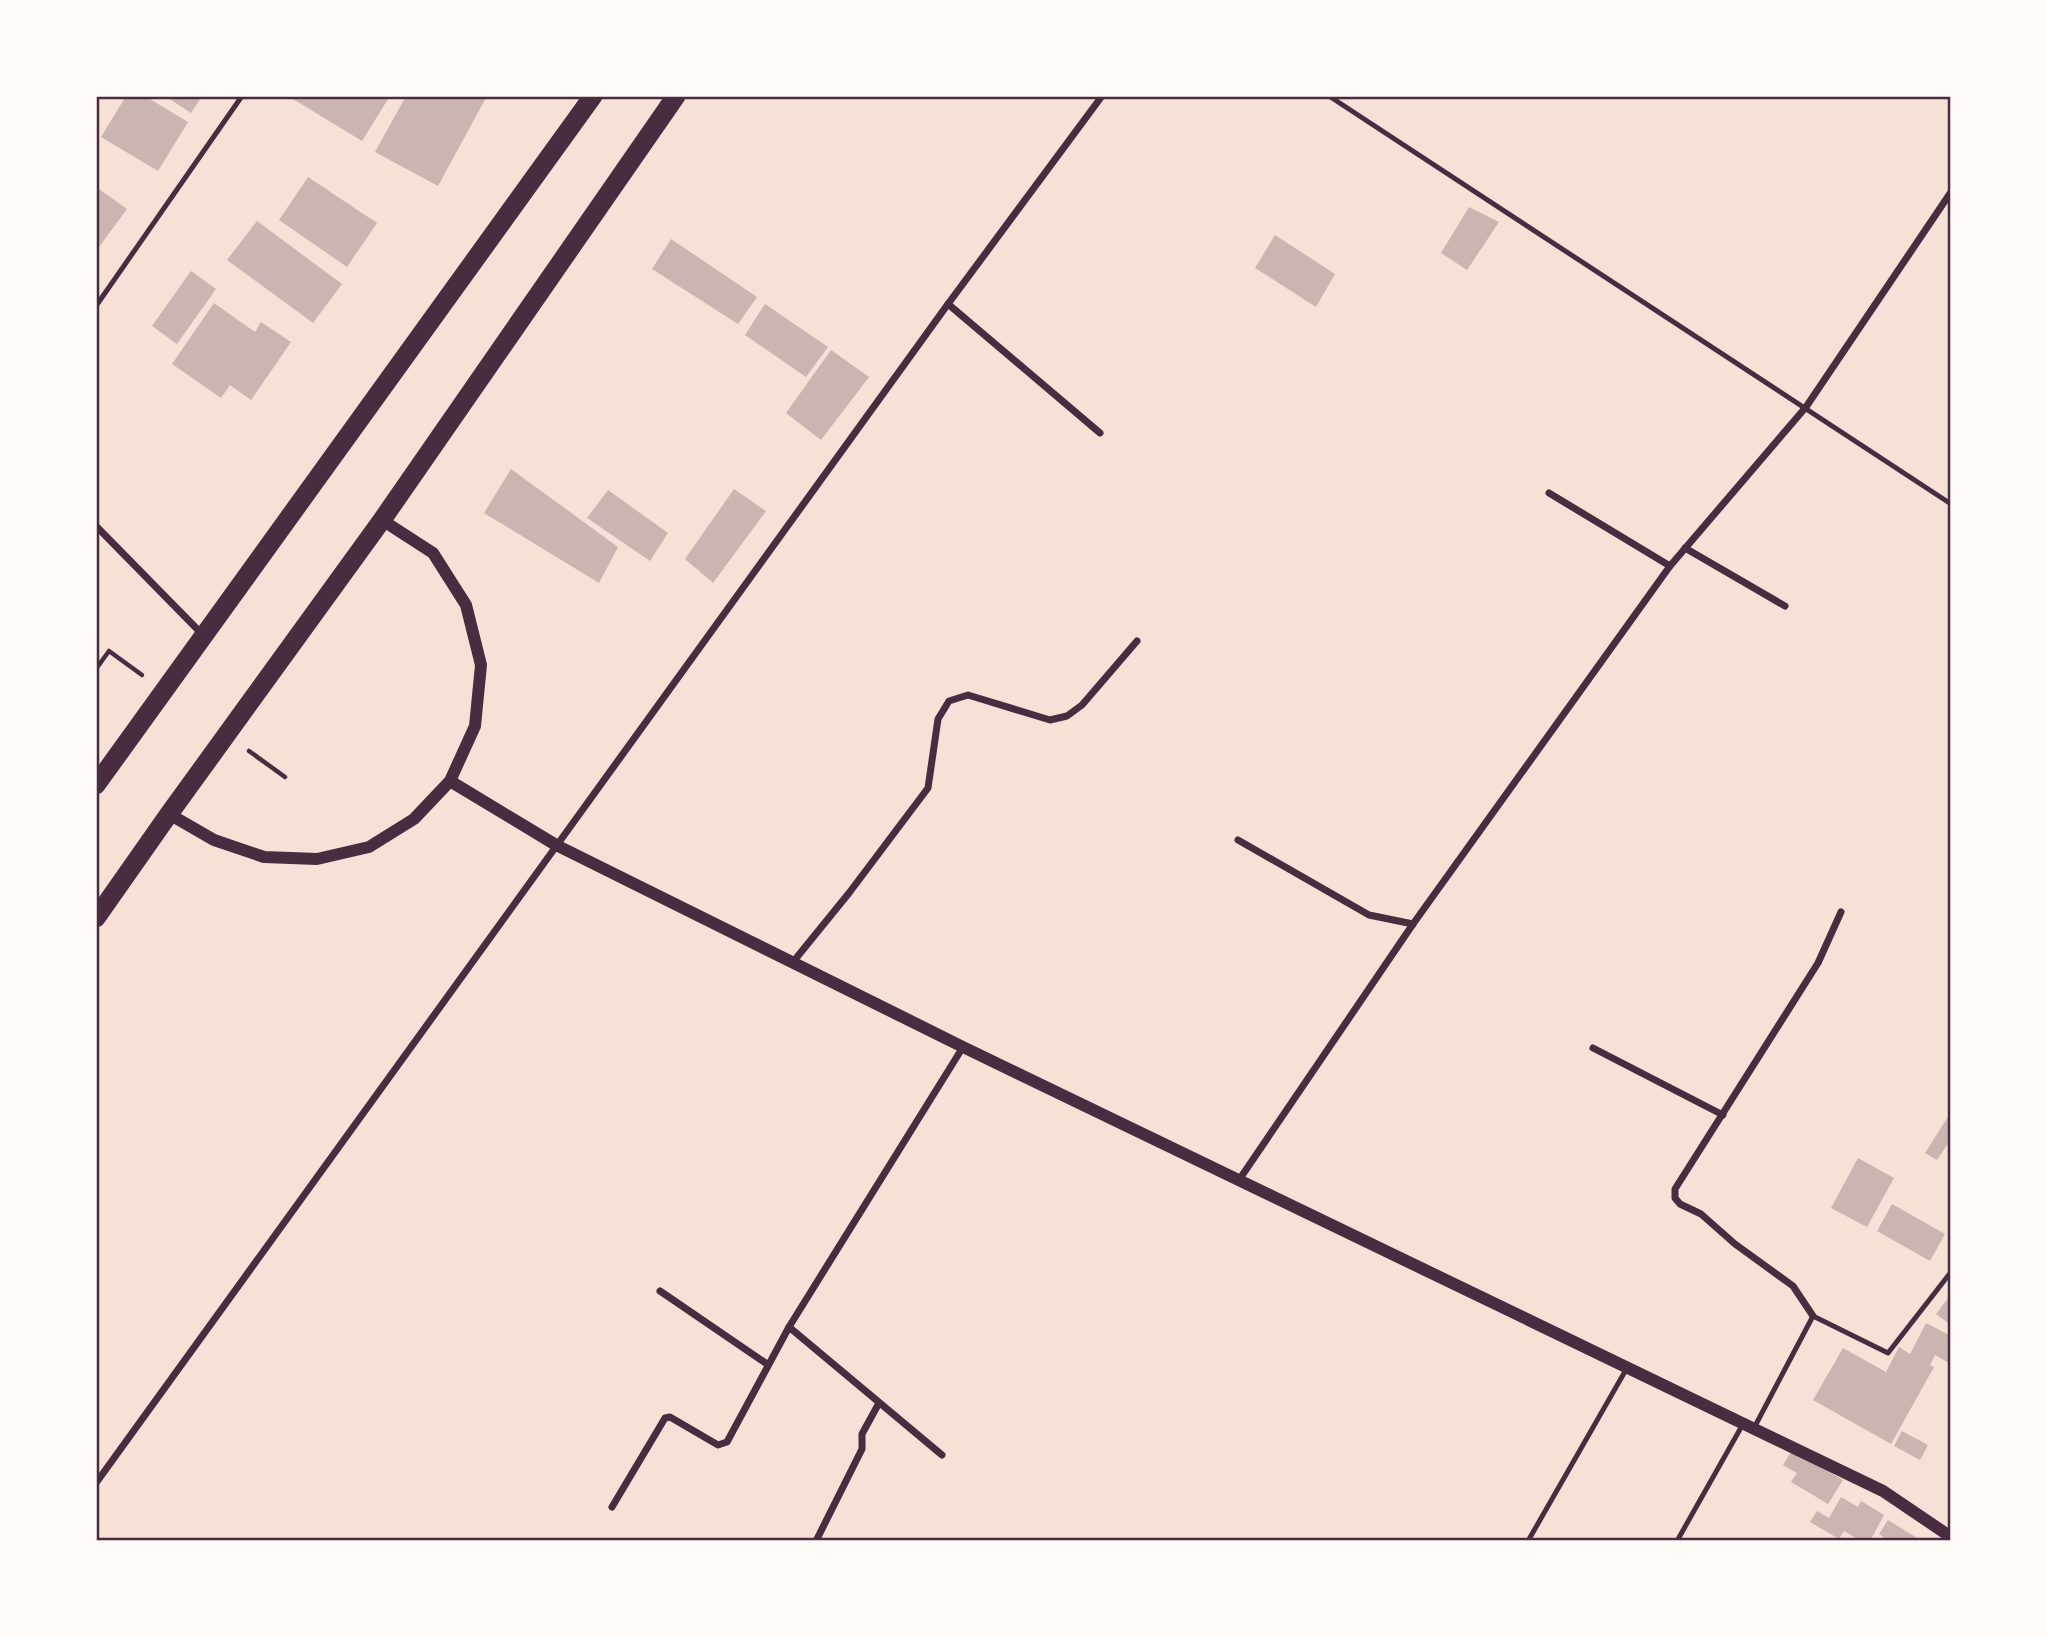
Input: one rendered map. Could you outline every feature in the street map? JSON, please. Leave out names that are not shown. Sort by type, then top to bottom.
[{"type":"highway","points":[[96,785],[593,96]]},
{"type":"highway","points":[[96,918],[382,520],[676,96]]},
{"type":"street","points":[[96,1483],[948,304],[1102,96]]},
{"type":"street","points":[[1239,1180],[1413,924],[1670,566],[1805,407],[1951,192]]},
{"type":"street","points":[[948,304],[1100,433]]},
{"type":"street","points":[[1549,493],[1670,566]]},
{"type":"street","points":[[169,814],[214,840],[264,857],[317,859],[369,847],[414,819],[450,781],[475,726],[477,713],[481,664],[466,605],[433,553],[382,520]]},
{"type":"street","points":[[96,526],[204,636]]},
{"type":"street","points":[[1685,548],[1785,606]]},
{"type":"street","points":[[793,962],[928,788],[938,719],[948,701],[968,695],[1050,720],[1067,716],[1082,705],[1137,641]]},
{"type":"street","points":[[450,781],[556,845],[963,1047],[1882,1491],[1951,1537]]},
{"type":"street","points":[[1238,840],[1369,915],[1413,924]]},
{"type":"street","points":[[1814,1316],[1793,1286],[1735,1244],[1701,1214],[1680,1204],[1675,1198],[1675,1189],[1818,963],[1841,912]]},
{"type":"street","points":[[612,1507],[666,1418],[670,1417],[718,1445],[727,1442],[789,1326],[963,1047]]},
{"type":"street","points":[[1593,1048],[1723,1115]]},
{"type":"street","points":[[660,1291],[767,1364]]},
{"type":"street","points":[[789,1326],[942,1455]]},
{"type":"street","points":[[816,1541],[862,1450],[862,1434],[879,1403]]},
{"type":"lane","points":[[96,306],[242,96]]},
{"type":"lane","points":[[1329,96],[1951,503]]},
{"type":"lane","points":[[1677,1541],[1814,1316],[1888,1353],[1951,1272]]},
{"type":"lane","points":[[1528,1541],[1627,1368]]},
{"type":"path","points":[[96,669],[109,651],[153,682]]},
{"type":"path","points":[[241,745],[285,777]]},
{"type":"building","points":[[126,96],[145,96],[188,122],[158,171],[101,137]]},
{"type":"building","points":[[165,96],[202,96],[191,113]]},
{"type":"building","points":[[288,96],[390,96],[362,141]]},
{"type":"building","points":[[406,96],[487,96],[438,186],[375,152]]},
{"type":"building","points":[[308,177],[377,223],[347,267],[279,220]]},
{"type":"building","points":[[96,187],[127,209],[96,251]]},
{"type":"building","points":[[1469,207],[1499,222],[1467,270],[1441,253]]},
{"type":"building","points":[[257,221],[342,284],[313,323],[227,260]]},
{"type":"building","points":[[1275,235],[1335,274],[1316,307],[1255,268]]},
{"type":"building","points":[[671,239],[757,297],[738,324],[652,269]]},
{"type":"building","points":[[191,271],[216,289],[177,344],[152,326]]},
{"type":"building","points":[[214,303],[255,332],[261,322],[291,342],[251,400],[230,385],[221,398],[172,364]]},
{"type":"building","points":[[765,304],[828,347],[806,377],[745,335]]},
{"type":"building","points":[[831,350],[869,377],[821,440],[786,413]]},
{"type":"building","points":[[511,469],[618,547],[599,583],[484,513]]},
{"type":"building","points":[[734,489],[766,511],[713,583],[685,559]]},
{"type":"building","points":[[608,490],[668,533],[650,561],[587,518]]},
{"type":"building","points":[[1951,1112],[1951,1139],[1937,1160],[1925,1153]]},
{"type":"building","points":[[1858,1158],[1894,1178],[1867,1227],[1831,1208]]},
{"type":"building","points":[[1892,1204],[1945,1234],[1930,1261],[1877,1231]]},
{"type":"building","points":[[1951,1294],[1951,1325],[1936,1314]]},
{"type":"building","points":[[1926,1323],[1951,1336],[1951,1364],[1935,1355],[1930,1365],[1934,1367],[1891,1444],[1813,1400],[1843,1348],[1886,1372],[1899,1347],[1910,1354]]},
{"type":"building","points":[[1902,1431],[1928,1445],[1920,1460],[1894,1446]]},
{"type":"building","points":[[1792,1450],[1843,1480],[1828,1504],[1791,1482],[1797,1473],[1783,1465]]},
{"type":"building","points":[[1841,1497],[1858,1507],[1861,1501],[1884,1515],[1870,1541],[1861,1541],[1844,1531],[1839,1539],[1810,1522],[1817,1511],[1829,1518]]},
{"type":"building","points":[[1888,1520],[1922,1541],[1889,1541],[1879,1534]]}]
